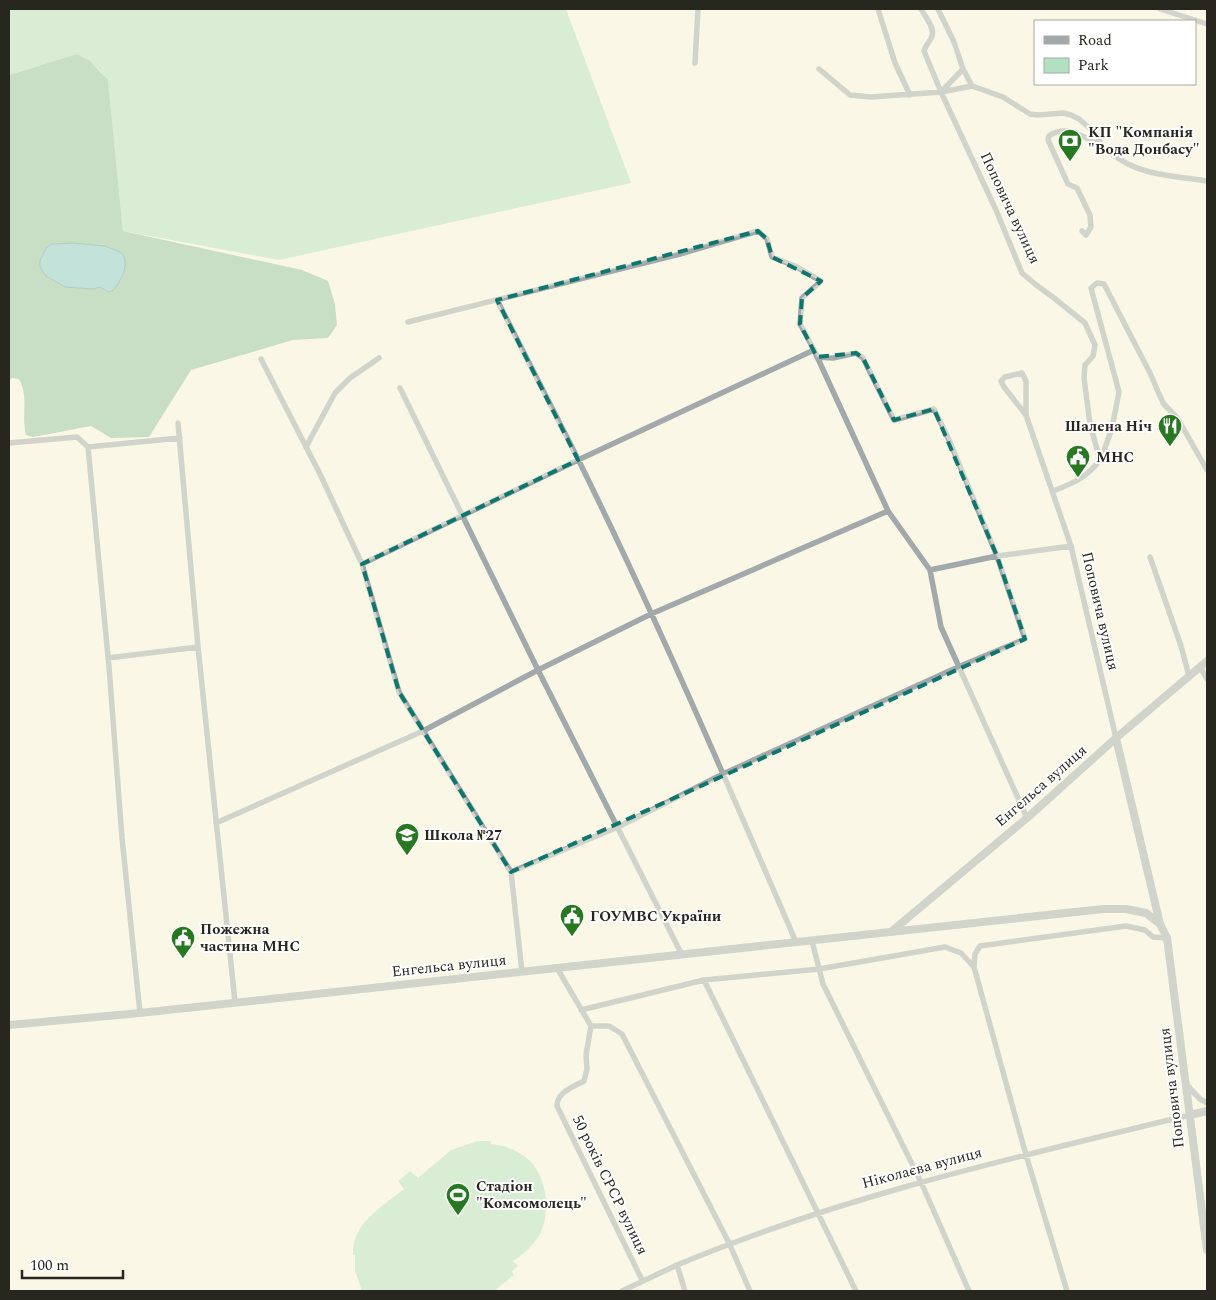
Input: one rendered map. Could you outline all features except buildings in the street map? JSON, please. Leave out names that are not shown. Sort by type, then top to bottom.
[{"type":"street","points":[[695,63],[698,9]]},
{"type":"street","points":[[878,9],[896,63],[910,95]]},
{"type":"street","name":"Поповича вулиця","points":[[921,9],[932,29],[932,36],[926,44],[924,51],[996,210],[1022,273],[1085,323],[1092,337],[1095,345],[1093,356],[1085,365],[1084,378],[1090,424],[1100,460]]},
{"type":"street","points":[[938,9],[972,86]]},
{"type":"street","points":[[1160,9],[1194,20]]},
{"type":"street","points":[[819,69],[833,83],[850,95],[871,97],[910,95],[972,86],[1003,98],[1030,114],[1063,113],[1071,115],[1093,131],[1105,150]]},
{"type":"street","points":[[941,92],[963,69]]},
{"type":"street","points":[[1082,230],[1086,236],[1091,227],[1090,215],[1077,188],[1068,184],[1048,140],[1050,136],[1058,132],[1074,132],[1131,165],[1155,173],[1207,181]]},
{"type":"street","points":[[408,322],[680,254],[758,231],[767,239],[772,257],[795,266],[821,281],[802,298],[800,324],[818,357],[888,511],[930,570],[940,627],[1027,818]]},
{"type":"street","points":[[1053,491],[1076,482],[1092,471],[1100,460],[1112,428],[1119,392],[1092,288],[1097,283],[1104,284],[1150,373],[1163,403],[1178,418],[1207,470]]},
{"type":"street","points":[[497,300],[578,460],[651,614],[796,942]]},
{"type":"street","points":[[362,564],[578,460],[814,350]]},
{"type":"street","points":[[511,872],[618,827],[723,774],[1024,639],[997,556],[950,442],[934,409],[894,420],[863,358],[856,353],[833,358],[818,357]]},
{"type":"street","points":[[306,447],[335,393],[350,378],[379,358]]},
{"type":"street","points":[[261,359],[362,564],[399,692],[511,872],[522,972]]},
{"type":"street","name":"Поповича вулиця","points":[[1026,415],[1026,381],[1022,373],[1005,377],[1002,381],[1004,387],[1026,415],[1071,546],[1160,924],[1167,938],[1207,1250]]},
{"type":"street","points":[[400,388],[538,670],[682,955]]},
{"type":"street","points":[[178,423],[198,648],[235,1002]]},
{"type":"street","points":[[9,443],[77,437],[88,447],[108,658],[122,838],[140,1013]]},
{"type":"street","points":[[88,447],[180,438]]},
{"type":"street","points":[[216,823],[423,731],[538,670],[651,614],[888,511]]},
{"type":"street","points":[[930,570],[997,556],[1071,546]]},
{"type":"street","points":[[1150,557],[1181,646],[1189,676]]},
{"type":"street","points":[[108,658],[198,648]]},
{"type":"street","name":"Енгельса вулиця","points":[[892,931],[1027,818],[1116,738],[1207,661]]},
{"type":"street","points":[[1200,667],[1207,679]]},
{"type":"street","name":"Енгельса вулиця","points":[[9,1025],[140,1013],[1103,909],[1126,909],[1146,913],[1160,924]]},
{"type":"street","points":[[1067,1291],[1026,1155],[974,967],[975,954],[980,946],[1126,926],[1144,930],[1153,937],[1167,938]]},
{"type":"street","points":[[812,941],[823,984],[921,1182],[969,1291]]},
{"type":"street","points":[[581,1010],[704,980],[819,969],[945,947],[961,954],[974,967]]},
{"type":"street","points":[[557,968],[591,1026],[609,1026],[622,1034],[729,1243],[750,1291]]},
{"type":"street","points":[[704,980],[856,1291]]},
{"type":"street","name":"50 років СРСР вулиця","points":[[591,1026],[584,1082],[561,1094],[557,1100],[557,1106],[642,1280]]},
{"type":"street","points":[[1185,1083],[1207,1104]]},
{"type":"street","name":"Ніколаєва вулиця","points":[[622,1291],[642,1280],[729,1243],[818,1212],[921,1182],[1207,1111]]},
{"type":"street","points":[[677,1265],[685,1291]]},
{"type":"highlighted area","points":[[758,231],[767,239],[772,257],[821,281],[802,298],[800,324],[817,357],[856,353],[863,358],[894,420],[934,409],[997,556],[1025,639],[511,872],[399,692],[362,564],[578,460],[497,300]]},
{"type":"green space","points":[[9,9],[566,9],[631,183],[279,260],[123,231],[108,81],[94,65],[77,54],[9,75]]},
{"type":"green space","points":[[77,54],[90,61],[108,80],[123,231],[302,270],[328,281],[335,304],[337,325],[328,338],[293,340],[191,370],[149,437],[111,438],[91,426],[33,437],[26,435],[24,392],[19,379],[12,378],[9,380],[9,75]]},
{"type":"green space","name":"Стадіон \"Комсомолець\"","points":[[478,1141],[490,1141],[491,1144],[511,1149],[521,1154],[535,1167],[543,1185],[546,1205],[543,1225],[540,1234],[531,1246],[525,1253],[513,1261],[518,1266],[512,1271],[514,1275],[494,1291],[362,1291],[355,1271],[355,1255],[353,1255],[355,1240],[362,1226],[379,1209],[404,1189],[398,1181],[410,1171],[418,1178],[451,1150]]},
{"type":"water","points":[[72,243],[105,246],[122,253],[125,267],[112,291],[109,292],[100,287],[93,289],[65,287],[46,276],[40,266],[40,260],[47,247],[52,244]]},
{"type":"place","name":"КП \"Компанія \"Вода Донбасу\"","points":[[1070,162]]},
{"type":"place","name":"Шалена Нiч","points":[[1170,447]]},
{"type":"place","name":"МНС","points":[[1078,478]]},
{"type":"place","name":"Школа №27","points":[[407,856]]},
{"type":"place","name":"ГОУМВС України","points":[[572,937]]},
{"type":"place","name":"Пожежна частина МНС","points":[[183,959]]},
{"type":"place","name":"Стадіон \"Комсомолець\"","points":[[458,1216]]}]
